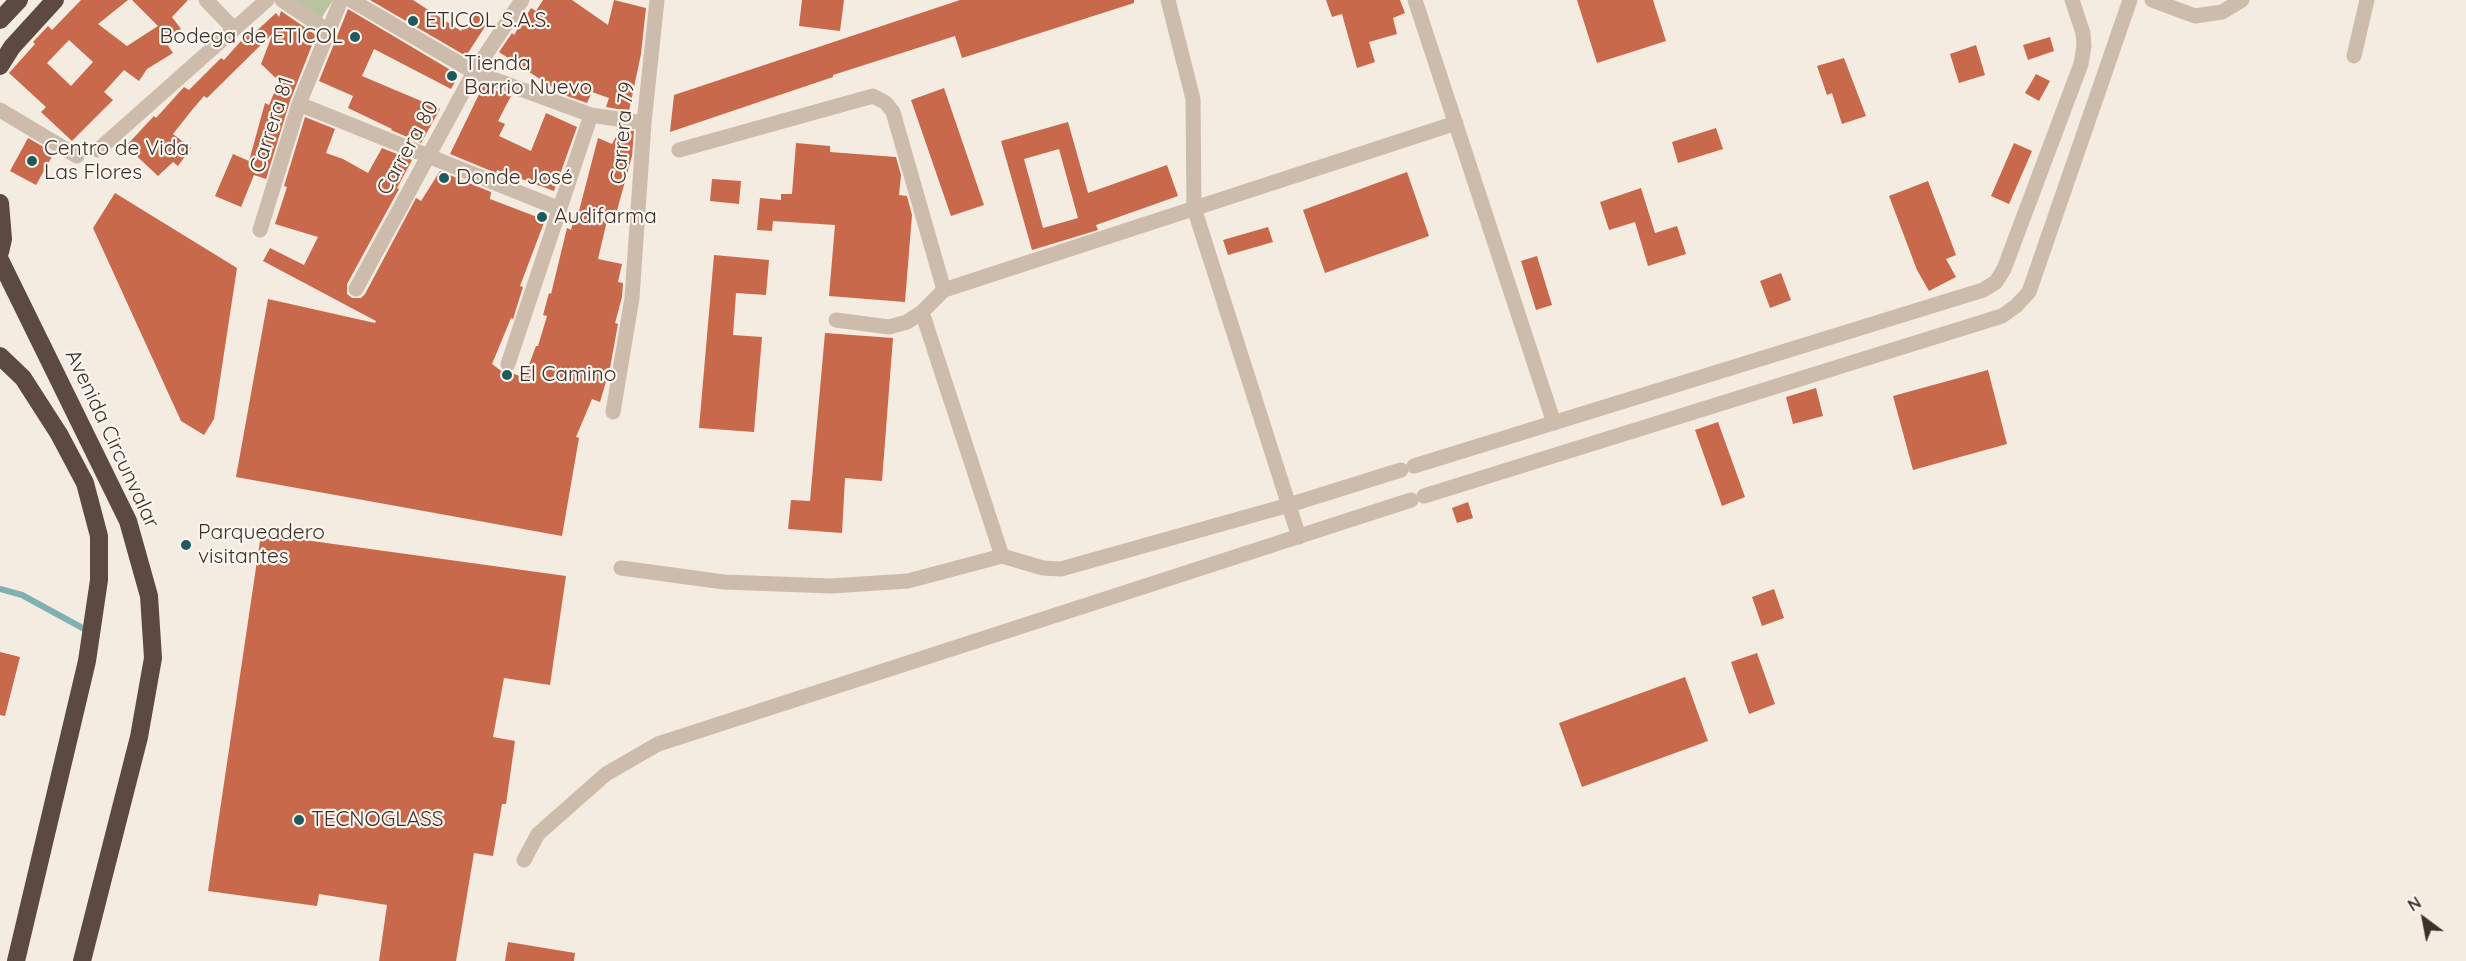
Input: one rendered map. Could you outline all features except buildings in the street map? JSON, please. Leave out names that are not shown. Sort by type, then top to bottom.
[{"type":"highway","points":[[0,20],[19,0]]},
{"type":"highway","points":[[0,66],[12,47],[55,0]]},
{"type":"highway","points":[[0,203],[3,239],[0,252]]},
{"type":"highway","name":"Avenida Circunvalar","points":[[0,260],[129,521],[149,596],[153,658],[139,737],[82,961]]},
{"type":"highway","name":"Avenida Circunvalar","points":[[0,357],[23,378],[59,434],[85,483],[99,536],[99,580],[87,661],[16,961]]},
{"type":"street","points":[[206,0],[234,29]]},
{"type":"street","points":[[98,150],[267,0]]},
{"type":"street","points":[[282,0],[328,31]]},
{"type":"street","name":"Carrera 81","points":[[260,230],[299,104],[341,0]]},
{"type":"street","points":[[351,0],[474,72],[591,114],[644,123]]},
{"type":"street","name":"Carrera 80","points":[[356,289],[474,72],[522,0]]},
{"type":"street","name":"Carrera 79","points":[[614,412],[632,298],[644,123],[657,0]]},
{"type":"street","points":[[1168,0],[1193,99],[1194,208],[1299,537]]},
{"type":"street","points":[[1415,0],[1554,423]]},
{"type":"street","points":[[621,568],[724,582],[831,586],[908,581],[1002,556],[1043,568],[1061,569],[1289,505],[1983,290],[1996,282],[2004,269],[2081,64],[2084,46],[2083,33],[2072,0]]},
{"type":"street","points":[[524,860],[538,834],[606,774],[658,744],[1418,498],[2002,316],[2016,306],[2029,292],[2130,0]]},
{"type":"street","points":[[2152,0],[2195,16],[2222,12],[2242,0]]},
{"type":"street","points":[[2354,56],[2367,0]]},
{"type":"street","points":[[679,150],[873,96],[886,103],[893,112],[944,290]]},
{"type":"street","points":[[299,104],[560,210]]},
{"type":"street","points":[[0,110],[77,156]]},
{"type":"street","points":[[508,364],[591,114]]},
{"type":"street","points":[[836,320],[888,327],[907,322],[922,312],[944,290],[1456,123]]},
{"type":"street","points":[[922,312],[1002,556]]},
{"type":"green space","points":[[288,0],[333,0],[319,22]]},
{"type":"waterway","points":[[0,589],[22,595],[88,631]]},
{"type":"place","name":"ETICOL S.A.S.","points":[[413,21]]},
{"type":"place","name":"Bodega de ETICOL","points":[[355,37]]},
{"type":"place","name":"Tienda Barrio Nuevo","points":[[452,76]]},
{"type":"place","name":"Centro de Vida Las Flores","points":[[32,161]]},
{"type":"place","name":"Donde José","points":[[444,178]]},
{"type":"place","name":"Audifarma","points":[[542,217]]},
{"type":"place","name":"El Camino","points":[[507,375]]},
{"type":"place","name":"Parqueadero visitantes","points":[[186,545]]},
{"type":"place","name":"TECNOGLASS","points":[[299,820]]}]
